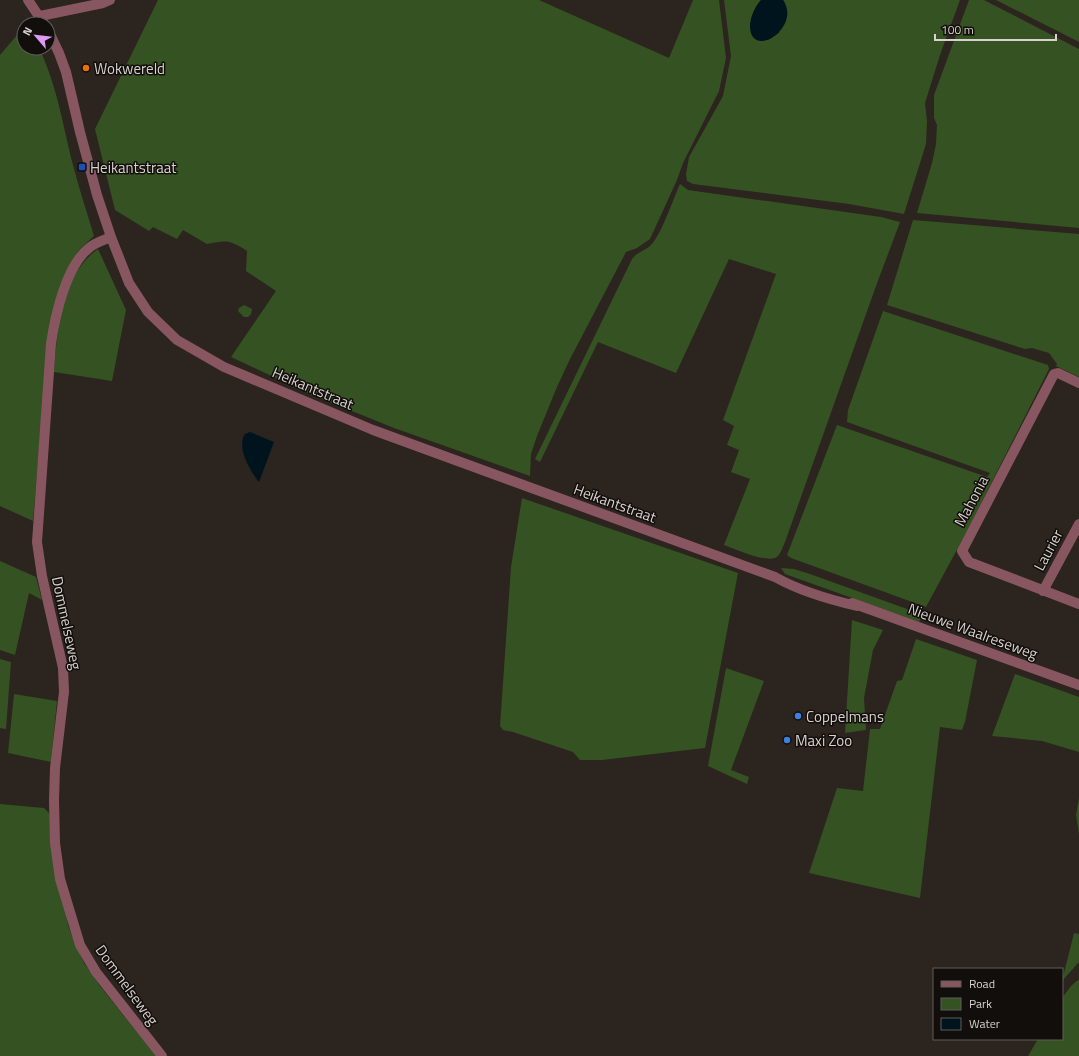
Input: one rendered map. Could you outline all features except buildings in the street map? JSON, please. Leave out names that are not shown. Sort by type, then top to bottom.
[{"type":"street","points":[[28,0],[39,16]]},
{"type":"street","points":[[56,16],[110,0]]},
{"type":"street","name":"Heikantstraat","points":[[56,47],[66,72],[82,139],[111,237],[129,283],[148,312],[177,340],[224,367],[373,430],[739,563]]},
{"type":"street","name":"Dommelseweg","points":[[111,237],[89,247],[73,268],[54,324],[51,344],[37,542],[42,576],[63,668],[64,692],[55,768],[55,843],[60,879],[80,945],[96,972],[162,1056]]},
{"type":"street","name":"Mahonia","points":[[1079,383],[1058,373],[1054,374],[962,551],[969,562],[1038,587],[1043,591],[1079,604]]},
{"type":"street","name":"Laurier","points":[[1043,591],[1079,524]]},
{"type":"street","name":"Nieuwe Waalreseweg","points":[[739,563],[775,577],[787,578],[833,594],[857,606],[1079,685]]},
{"type":"green space","points":[[158,0],[539,0],[669,58],[693,0],[719,0],[726,58],[719,91],[683,163],[677,180],[650,239],[637,248],[626,252],[569,361],[537,436],[531,454],[530,476],[394,428],[310,394],[231,357],[276,291],[246,271],[247,251],[228,242],[207,244],[183,230],[177,239],[153,227],[149,231],[115,210],[95,129]]},
{"type":"green space","points":[[724,0],[761,0],[753,13],[750,27],[768,40],[779,33],[785,3],[783,0],[960,0],[940,55],[925,103],[927,121],[926,144],[904,214],[849,204],[693,184],[687,181],[686,174],[689,157],[723,96],[731,56]]},
{"type":"green space","points":[[969,0],[984,0],[1079,49],[1079,228],[917,213],[936,144],[937,125],[934,118],[934,95]]},
{"type":"green space","points":[[996,0],[1079,0],[1079,42]]},
{"type":"green space","points":[[16,36],[16,56],[42,56],[59,106],[75,174],[94,236],[79,250],[64,279],[47,351],[33,521],[0,506],[0,55]]},
{"type":"green space","points":[[680,184],[688,190],[881,217],[900,222],[785,542],[779,555],[774,558],[760,558],[724,545],[750,479],[731,472],[739,450],[727,445],[734,426],[723,420],[776,274],[729,259],[676,373],[598,342],[540,462],[535,459],[632,259],[650,246],[654,241]]},
{"type":"green space","points":[[913,220],[1079,234],[1079,377],[1056,366],[1057,364],[1049,353],[1032,348],[1025,349],[887,305]]},
{"type":"green space","points":[[98,249],[126,310],[112,381],[54,372],[59,323],[63,305],[76,273],[86,260]]},
{"type":"green space","points":[[244,305],[252,309],[251,314],[248,317],[244,317],[238,311],[239,308]]},
{"type":"green space","points":[[883,311],[1048,365],[1049,369],[966,533],[926,607],[791,558],[787,555],[837,425],[987,477],[990,473],[847,422],[848,410]]},
{"type":"green space","points":[[522,498],[738,573],[705,748],[602,760],[580,760],[573,752],[503,730],[500,726],[511,567]]},
{"type":"green space","points":[[0,561],[36,577],[42,600],[29,593],[15,655],[0,650]]},
{"type":"green space","points":[[781,568],[794,569],[810,574],[907,609],[921,618],[919,622],[785,574]]},
{"type":"green space","points":[[852,620],[883,630],[873,650],[864,698],[866,730],[845,733]]},
{"type":"green space","points":[[916,639],[977,660],[965,722],[962,730],[940,727],[920,898],[809,873],[837,788],[863,791],[870,729],[880,729],[897,681],[902,680]]},
{"type":"green space","points":[[0,659],[11,662],[6,729],[0,728]]},
{"type":"green space","points":[[726,668],[764,681],[731,770],[749,777],[747,784],[708,766]]},
{"type":"green space","points":[[1015,674],[1079,697],[1079,752],[1042,741],[992,736]]},
{"type":"green space","points":[[14,694],[57,701],[51,762],[8,753]]},
{"type":"green space","points":[[1079,798],[1079,834],[1076,815]]},
{"type":"green space","points":[[0,804],[44,808],[49,813],[52,820],[55,860],[68,925],[75,944],[84,963],[100,986],[156,1056],[0,1056]]},
{"type":"green space","points":[[1074,933],[1079,934],[1079,962],[1063,980]]},
{"type":"green space","points":[[1079,979],[1079,1056],[1028,1056],[1037,1040],[1063,1040],[1063,997],[1071,986]]},
{"type":"water","points":[[761,0],[783,0],[787,10],[786,20],[782,29],[775,36],[767,40],[759,41],[753,37],[750,28],[753,13]]},
{"type":"water","points":[[250,432],[274,442],[259,482],[248,465],[243,452],[243,439],[245,434]]},
{"type":"place","name":"Wokwereld","points":[[86,68]]},
{"type":"place","name":"Heikantstraat","points":[[82,167]]},
{"type":"place","name":"Coppelmans","points":[[798,716]]},
{"type":"place","name":"Maxi Zoo","points":[[787,740]]}]
